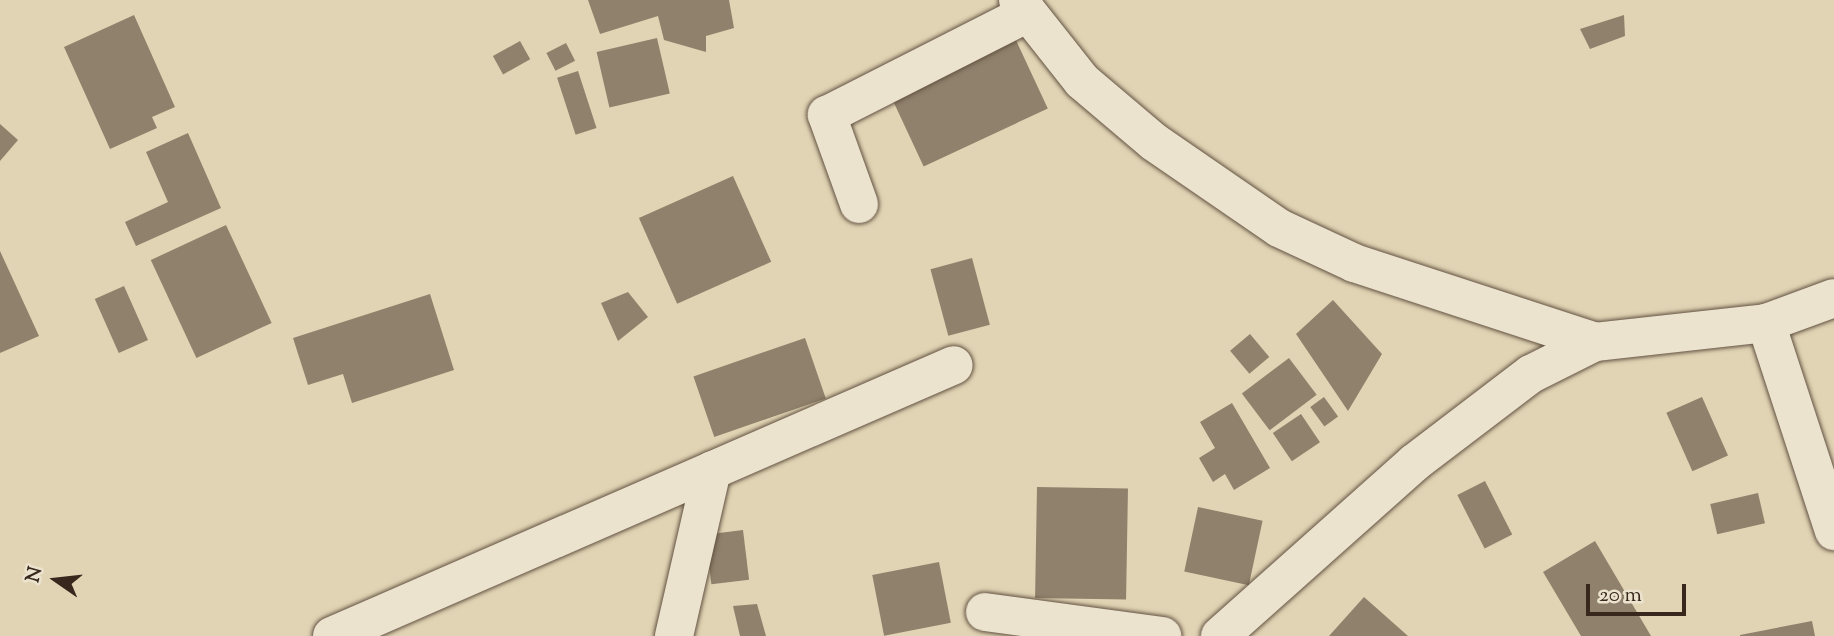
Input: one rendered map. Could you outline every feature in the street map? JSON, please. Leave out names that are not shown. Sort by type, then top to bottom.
[{"type":"street","points":[[859,204],[827,115],[1023,6],[1082,81],[1154,142],[1279,228],[1354,263],[1595,342]]},
{"type":"street","points":[[1220,636],[1414,463],[1531,374],[1595,342],[1766,323],[1834,298]]},
{"type":"street","points":[[1766,323],[1834,531]]},
{"type":"street","points":[[332,636],[954,365]]},
{"type":"street","points":[[674,636],[712,470]]},
{"type":"street","points":[[985,612],[1162,636]]},
{"type":"building","points":[[588,0],[729,0],[734,28],[706,36],[706,52],[664,40],[658,16],[600,34]]},
{"type":"building","points":[[134,15],[175,107],[152,117],[157,128],[110,149],[64,47]]},
{"type":"building","points":[[1624,15],[1625,36],[1590,49],[1580,29]]},
{"type":"building","points":[[1014,36],[1048,109],[924,166],[890,94]]},
{"type":"building","points":[[657,38],[670,94],[609,107],[597,52]]},
{"type":"building","points":[[520,41],[530,59],[503,74],[493,56]]},
{"type":"building","points":[[566,43],[575,61],[555,71],[546,53]]},
{"type":"building","points":[[578,71],[597,128],[576,135],[557,78]]},
{"type":"building","points":[[0,124],[18,140],[0,161]]},
{"type":"building","points":[[188,133],[221,208],[136,246],[125,222],[168,202],[146,152]]},
{"type":"building","points":[[733,176],[771,262],[677,304],[639,218]]},
{"type":"building","points":[[226,225],[272,323],[196,358],[151,260]]},
{"type":"building","points":[[0,251],[39,336],[0,353]]},
{"type":"building","points":[[972,258],[990,325],[948,336],[930,269]]},
{"type":"building","points":[[124,286],[148,340],[119,353],[95,299]]},
{"type":"building","points":[[628,292],[648,317],[618,341],[601,303]]},
{"type":"building","points":[[430,294],[454,370],[352,403],[343,374],[308,385],[293,338]]},
{"type":"building","points":[[1333,300],[1382,354],[1348,411],[1296,334]]},
{"type":"building","points":[[1250,334],[1269,357],[1249,374],[1230,351]]},
{"type":"building","points":[[805,338],[826,399],[714,437],[693,376]]},
{"type":"building","points":[[1289,358],[1317,395],[1270,430],[1242,394]]},
{"type":"building","points":[[1324,397],[1338,416],[1324,426],[1310,407]]},
{"type":"building","points":[[1702,397],[1728,455],[1692,471],[1666,413]]},
{"type":"building","points":[[1232,403],[1270,468],[1234,490],[1225,474],[1213,482],[1199,458],[1215,448],[1200,422]]},
{"type":"building","points":[[1301,414],[1320,442],[1292,461],[1273,433]]},
{"type":"building","points":[[1485,481],[1512,534],[1485,549],[1457,495]]},
{"type":"building","points":[[1037,487],[1128,489],[1126,600],[1035,598]]},
{"type":"building","points":[[1758,493],[1765,523],[1717,534],[1710,504]]},
{"type":"building","points":[[1198,507],[1263,521],[1249,585],[1184,572]]},
{"type":"building","points":[[743,530],[749,580],[711,584],[705,535]]},
{"type":"building","points":[[1595,541],[1651,636],[1581,636],[1543,572]]},
{"type":"building","points":[[939,562],[951,623],[884,636],[872,575]]},
{"type":"building","points":[[1364,597],[1408,636],[1329,636]]},
{"type":"building","points":[[757,604],[766,636],[740,636],[733,606]]},
{"type":"building","points":[[1812,621],[1815,636],[1740,636],[1740,635]]}]
